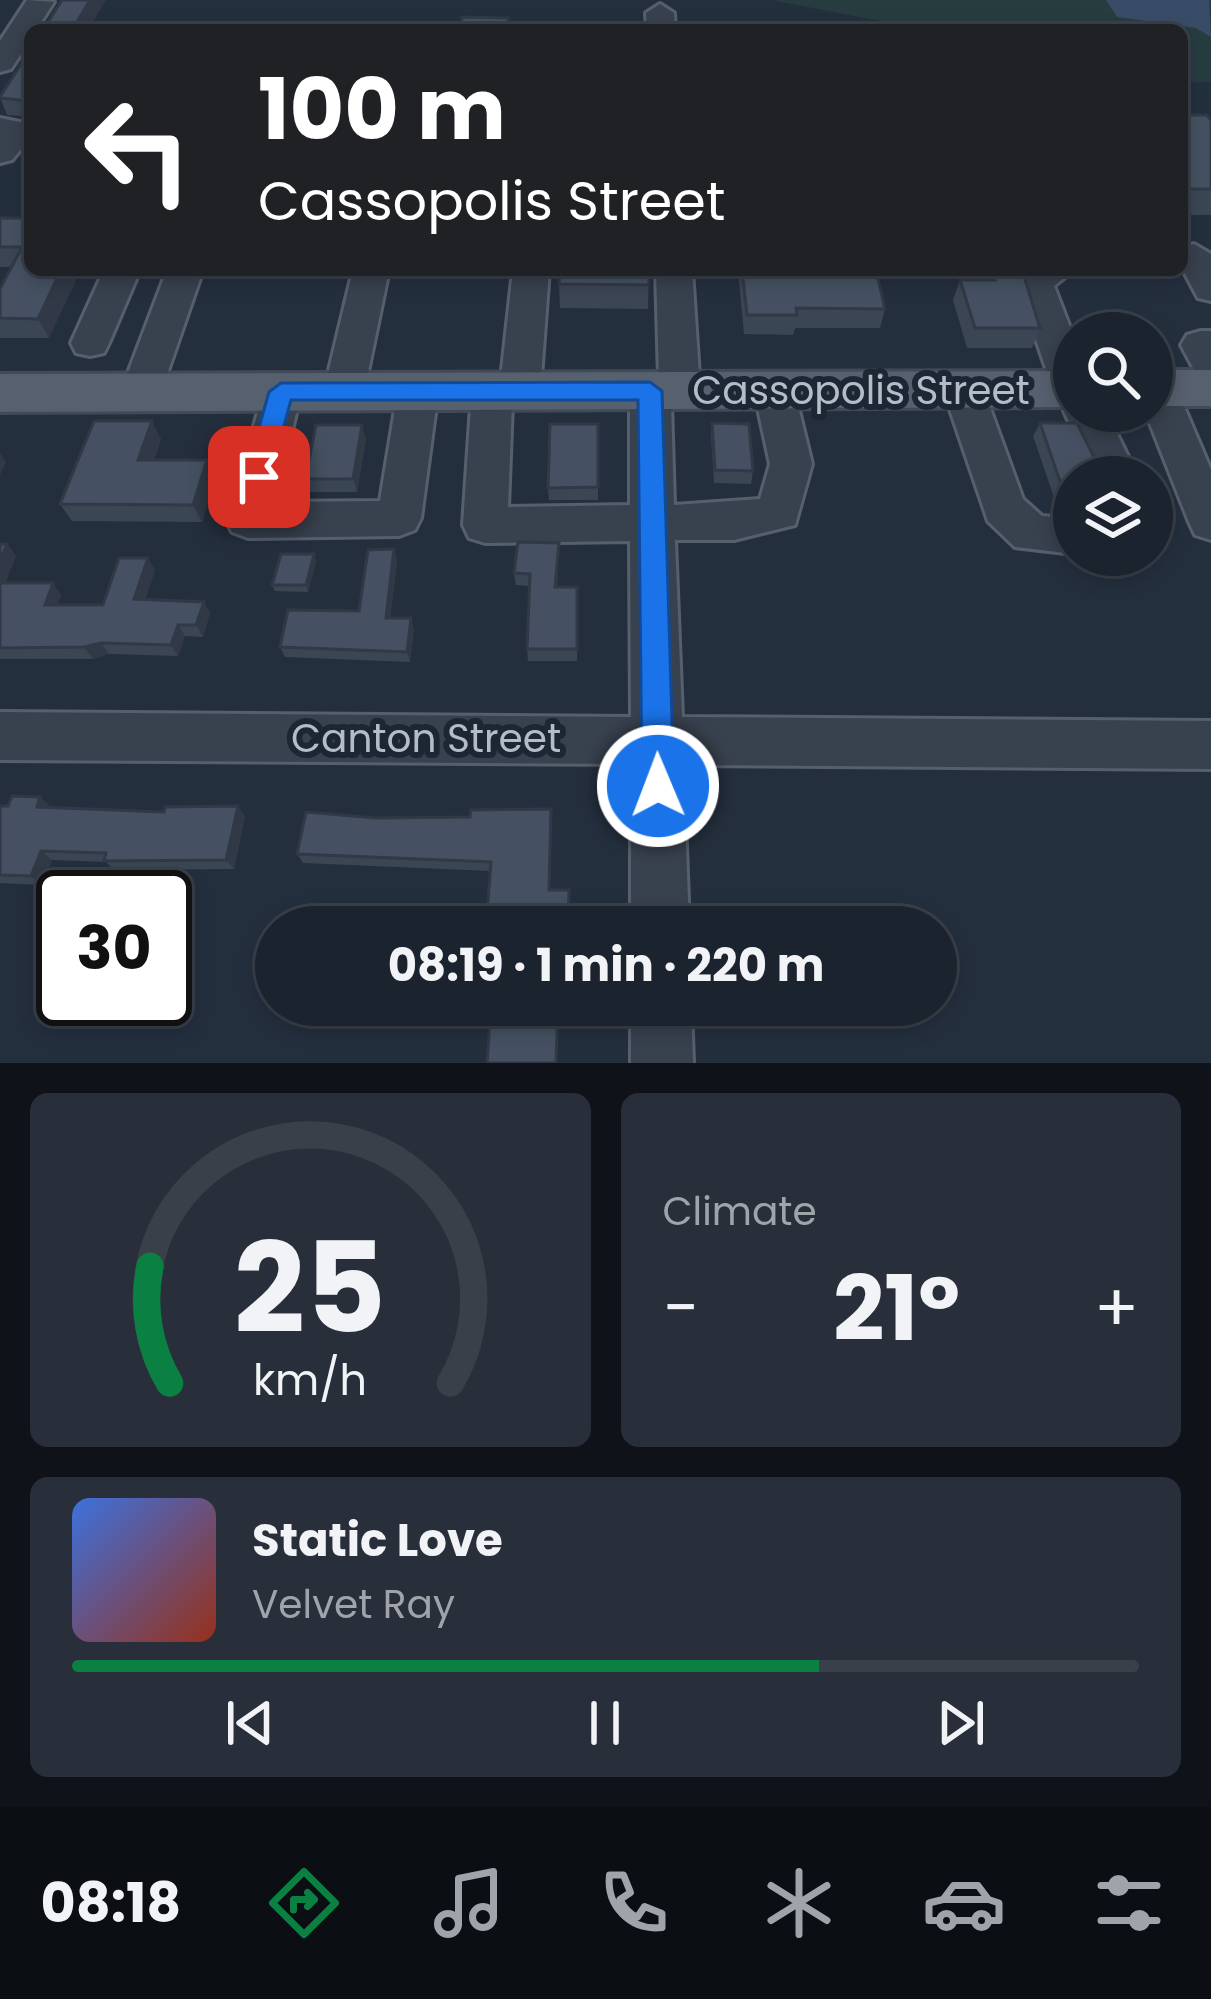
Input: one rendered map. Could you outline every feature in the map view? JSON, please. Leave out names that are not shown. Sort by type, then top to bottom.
[{"type":"main road","points":[[1173,388],[1211,388]]},
{"type":"main road","name":"Cassopolis Street","points":[[0,393],[963,389],[1053,394]]},
{"type":"street","points":[[0,63],[24,26]]},
{"type":"street","points":[[0,128],[19,131],[0,153]]},
{"type":"street","points":[[90,343],[119,276]]},
{"type":"street","points":[[140,394],[183,276]]},
{"type":"street","points":[[344,391],[370,276]]},
{"type":"street","points":[[530,276],[485,525],[734,522],[779,513],[791,464],[774,390]]},
{"type":"street","points":[[660,906],[652,523],[674,276]]},
{"type":"street","points":[[1044,276],[1034,281],[1053,333]]},
{"type":"street","points":[[1211,345],[1201,345],[1211,365]]},
{"type":"street","points":[[963,389],[1004,508],[1031,534],[1053,535]]},
{"type":"street","points":[[281,392],[248,520],[399,518],[418,391]]},
{"type":"street","points":[[1173,432],[1211,522]]},
{"type":"street","name":"Canton Street","points":[[0,736],[1211,746]]},
{"type":"street","points":[[661,1026],[662,1063]]},
{"type":"green space","points":[[771,0],[1211,0],[1211,82],[1188,83],[1188,24],[896,24]]},
{"type":"water","points":[[1106,0],[1209,0],[1211,37],[1188,24],[1117,17]]},
{"type":"building","points":[[62,0],[90,0],[76,24],[47,24]]},
{"type":"building","points":[[462,17],[508,18],[508,24],[461,24]]},
{"type":"building","points":[[24,59],[24,100],[0,97]]},
{"type":"building","points":[[1188,115],[1207,115],[1211,121],[1211,189],[1188,189]]},
{"type":"building","points":[[0,218],[24,218],[24,276],[58,276],[38,319],[0,318],[0,289],[22,247],[0,247]]},
{"type":"building","points":[[560,276],[649,276],[649,285],[559,284]]},
{"type":"building","points":[[743,276],[877,276],[885,309],[796,308],[797,315],[747,315]]},
{"type":"building","points":[[993,276],[1024,276],[1040,328],[975,328],[960,280],[995,280]]},
{"type":"building","points":[[94,421],[152,421],[138,460],[207,460],[193,505],[60,504]]},
{"type":"building","points":[[712,423],[749,424],[753,471],[715,470]]},
{"type":"building","points":[[1040,423],[1053,423],[1053,432],[1082,432],[1094,456],[1053,456],[1053,461]]},
{"type":"building","points":[[550,424],[598,424],[598,487],[548,488]]},
{"type":"building","points":[[316,425],[362,425],[353,479],[305,479]]},
{"type":"building","points":[[518,542],[559,543],[555,587],[577,587],[577,649],[527,649],[530,574],[514,573]]},
{"type":"building","points":[[394,549],[386,618],[411,618],[407,652],[280,647],[288,610],[359,611],[368,550]]},
{"type":"building","points":[[281,554],[314,554],[306,585],[272,585]]},
{"type":"building","points":[[119,558],[148,558],[134,599],[204,602],[196,625],[178,625],[171,645],[0,648],[0,583],[53,583],[45,605],[103,605]]},
{"type":"building","points":[[12,796],[40,797],[37,807],[164,812],[165,807],[238,806],[226,860],[104,861],[106,853],[41,851],[31,876],[0,875],[0,806],[8,806]]},
{"type":"building","points":[[551,809],[549,890],[569,890],[569,906],[488,906],[491,862],[297,854],[306,812],[376,818],[470,817],[471,810]]},
{"type":"building","points":[[490,1026],[557,1026],[556,1063],[487,1063]]},
{"type":"route","points":[[259,477],[281,392],[650,391],[658,786]]}]
